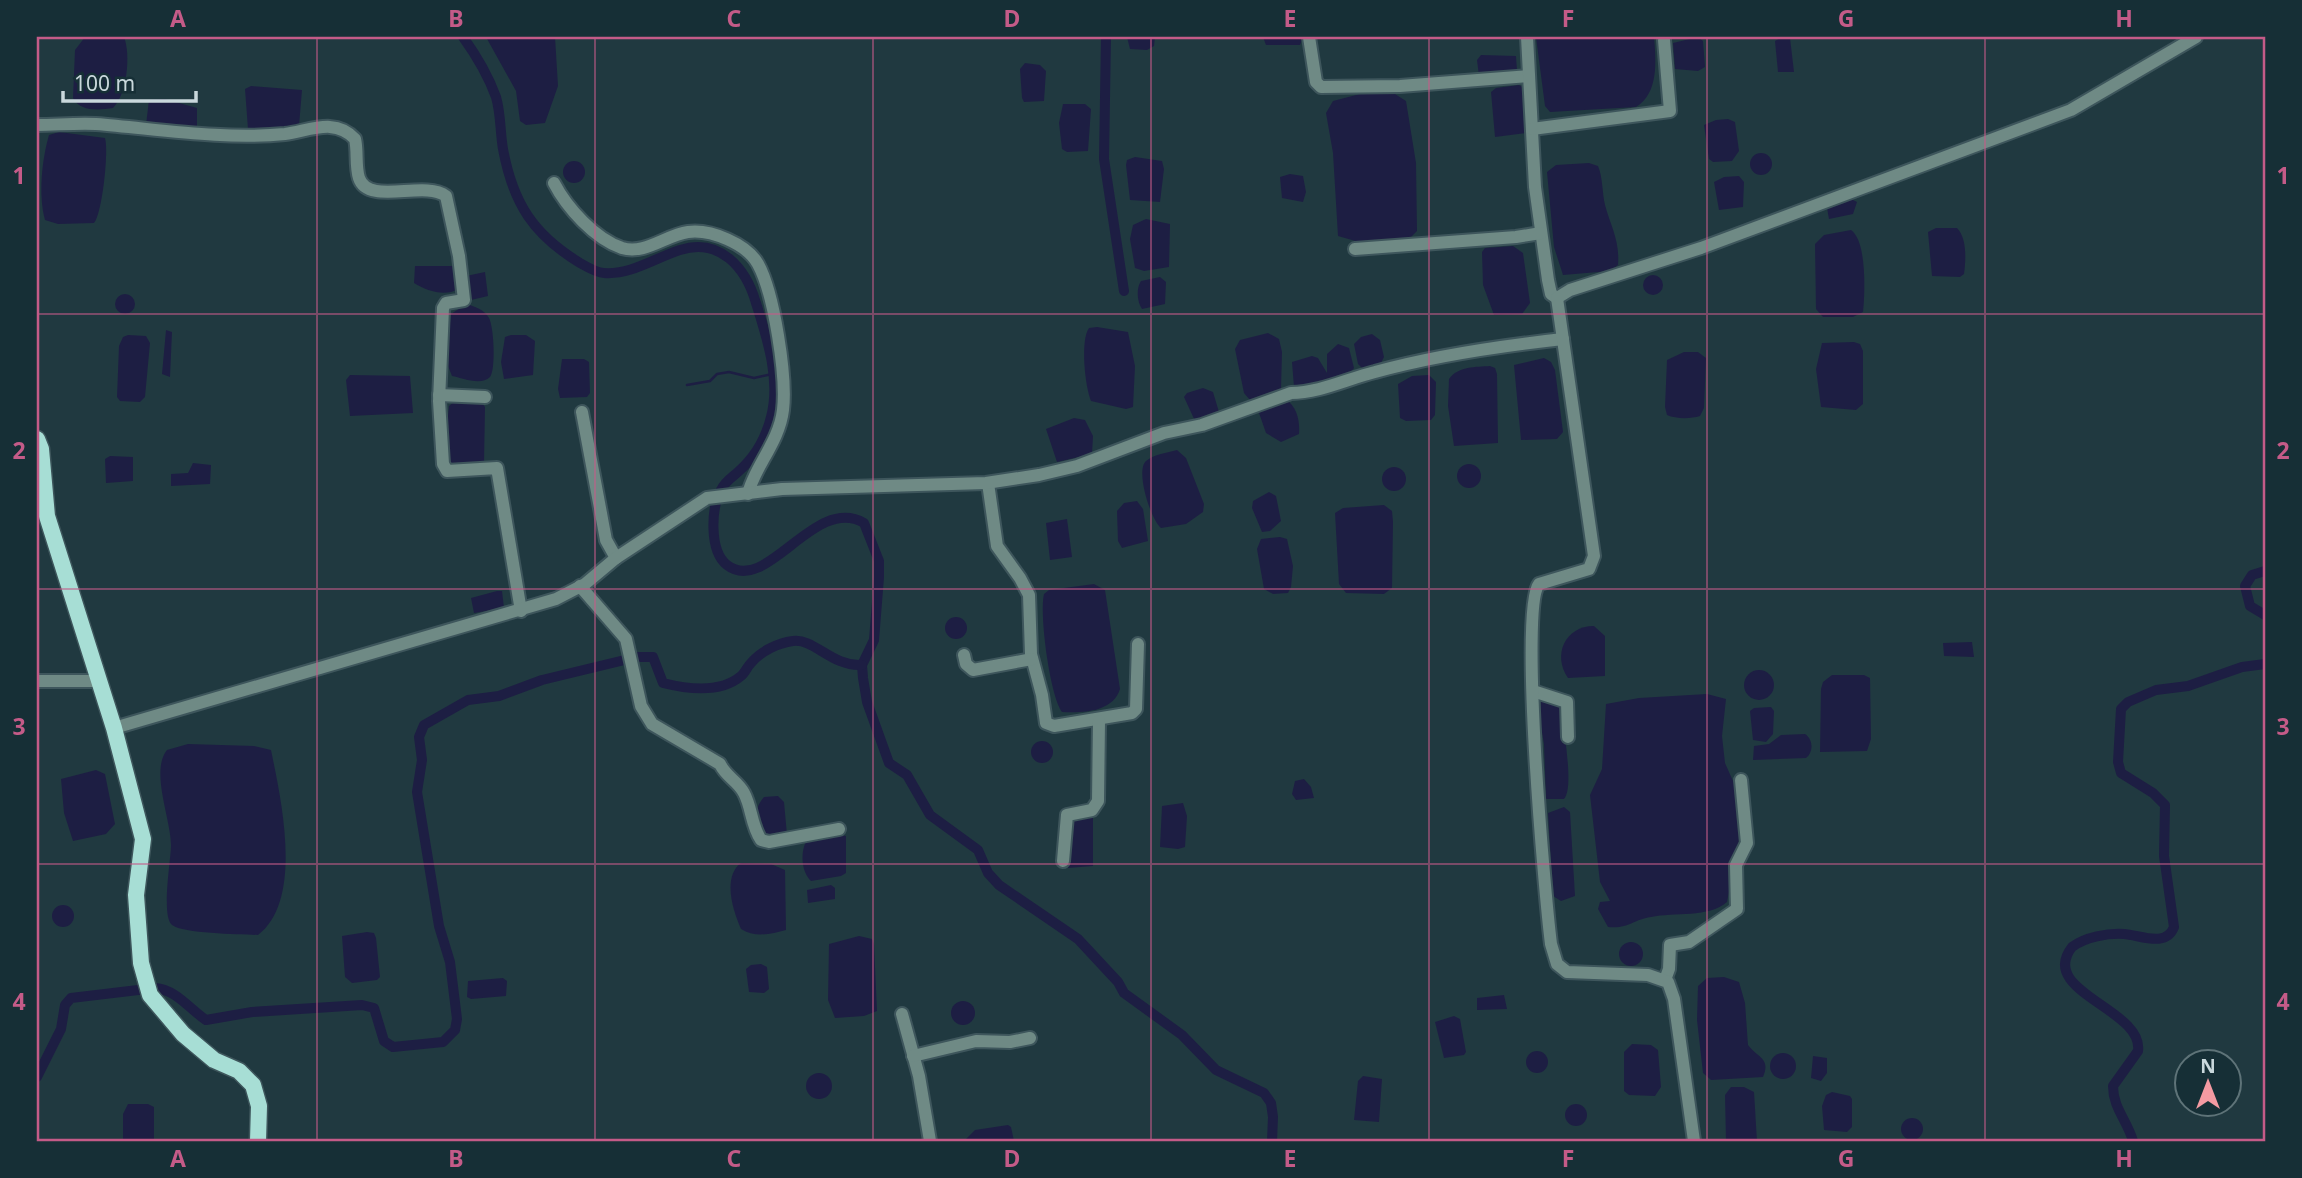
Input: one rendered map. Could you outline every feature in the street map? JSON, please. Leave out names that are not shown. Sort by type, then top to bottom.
[{"type":"main road","points":[[37,439],[41,449],[47,516],[114,727],[143,839],[136,895],[141,963],[148,989],[183,1034],[214,1060],[239,1071],[253,1085],[259,1105],[258,1141]]},
{"type":"street","points":[[1309,37],[1316,82],[1321,87],[1400,86],[1529,76]]},
{"type":"street","points":[[1527,37],[1541,233],[1551,294],[1557,298]]},
{"type":"street","points":[[1557,298],[1570,290],[1701,248],[2071,110],[2196,37]]},
{"type":"street","points":[[1532,129],[1670,111],[1664,40]]},
{"type":"street","points":[[37,125],[92,124],[249,136],[286,134],[325,126],[347,132],[355,139],[359,180],[367,189],[440,192],[449,203],[464,300],[446,303],[443,308],[439,394],[440,446],[447,471],[497,468],[521,611]]},
{"type":"street","points":[[554,183],[585,227],[621,247],[639,249],[693,232],[737,244],[757,263],[777,335],[783,399],[778,431],[743,495]]},
{"type":"street","points":[[1355,249],[1541,233]]},
{"type":"street","points":[[1557,298],[1556,312],[1563,339],[1594,556],[1589,569],[1550,578],[1535,588],[1532,621],[1533,691],[1551,944],[1557,964],[1563,970],[1575,974],[1648,975],[1665,979],[1673,992],[1694,1141]]},
{"type":"street","points":[[114,727],[556,599],[580,586],[616,558],[707,498],[782,489],[988,483],[1077,466],[1164,433],[1202,425],[1291,393],[1305,393],[1376,371],[1465,351],[1563,339]]},
{"type":"street","points":[[439,394],[485,397]]},
{"type":"street","points":[[582,412],[606,540],[616,558]]},
{"type":"street","points":[[988,483],[997,546],[1020,578],[1029,596],[1032,659],[1046,723],[1054,726],[1128,716],[1136,709],[1138,644]]},
{"type":"street","points":[[580,586],[626,639],[641,706],[652,724],[720,764],[725,775],[746,796],[754,828],[761,840],[769,842],[839,829]]},
{"type":"street","points":[[964,655],[966,664],[973,670],[1032,659]]},
{"type":"street","points":[[37,681],[99,681]]},
{"type":"street","points":[[1533,691],[1567,702],[1568,737]]},
{"type":"street","points":[[1063,861],[1065,819],[1070,813],[1092,810],[1098,801],[1100,721]]},
{"type":"street","points":[[1665,979],[1670,968],[1670,945],[1689,942],[1737,909],[1736,865],[1747,843],[1741,780]]},
{"type":"street","points":[[902,1014],[930,1141]]},
{"type":"street","points":[[913,1055],[976,1041],[1030,1038]]},
{"type":"shaded area","points":[[85,37],[124,37],[126,74],[122,94],[113,108],[85,108],[73,98],[75,50]]},
{"type":"shaded area","points":[[486,37],[555,37],[558,86],[545,123],[526,125],[520,121],[516,91]]},
{"type":"shaded area","points":[[1127,37],[1155,37],[1154,46],[1147,50],[1130,49]]},
{"type":"shaded area","points":[[1263,37],[1303,37],[1300,45],[1266,45]]},
{"type":"shaded area","points":[[1536,37],[1654,37],[1654,76],[1649,94],[1636,107],[1550,112],[1545,106]]},
{"type":"shaded area","points":[[1698,37],[1703,41],[1705,67],[1698,71],[1675,69],[1673,43]]},
{"type":"shaded area","points":[[1782,37],[1790,38],[1794,72],[1778,72],[1775,41]]},
{"type":"shaded area","points":[[1481,55],[1516,56],[1517,71],[1479,76],[1477,60]]},
{"type":"shaded area","points":[[1025,63],[1040,65],[1046,71],[1044,101],[1024,102],[1022,98],[1020,69]]},
{"type":"shaded area","points":[[1519,85],[1524,88],[1526,133],[1495,137],[1491,92],[1496,88]]},
{"type":"shaded area","points":[[251,86],[302,90],[299,126],[248,129],[245,89]]},
{"type":"shaded area","points":[[1360,94],[1395,94],[1406,101],[1416,163],[1417,231],[1410,238],[1359,242],[1338,236],[1333,153],[1326,113],[1333,101]]},
{"type":"shaded area","points":[[165,99],[197,108],[197,127],[146,125],[149,100]]},
{"type":"shaded area","points":[[1063,104],[1085,104],[1091,109],[1088,151],[1067,152],[1062,149],[1059,123]]},
{"type":"shaded area","points":[[1728,119],[1735,122],[1739,151],[1732,161],[1713,162],[1709,159],[1704,125]]},
{"type":"shaded area","points":[[59,132],[105,138],[104,182],[100,208],[94,223],[58,224],[45,220],[41,188],[44,155],[49,135]]},
{"type":"shaded area","points":[[1761,153],[1771,160],[1772,164],[1765,174],[1761,175],[1751,168],[1750,164],[1757,154]]},
{"type":"shaded area","points":[[1135,157],[1162,161],[1164,169],[1160,202],[1130,200],[1126,165],[1127,160]]},
{"type":"shaded area","points":[[574,161],[582,164],[585,172],[582,180],[574,183],[566,180],[563,172],[566,164]]},
{"type":"shaded area","points":[[1589,163],[1598,166],[1600,171],[1605,205],[1616,241],[1618,265],[1610,271],[1563,275],[1554,247],[1547,172],[1556,165]]},
{"type":"shaded area","points":[[1290,174],[1303,176],[1306,192],[1303,202],[1282,198],[1280,177]]},
{"type":"shaded area","points":[[1739,176],[1744,182],[1743,207],[1719,210],[1714,182],[1724,177]]},
{"type":"shaded area","points":[[1851,199],[1857,202],[1853,214],[1829,219],[1827,208]]},
{"type":"shaded area","points":[[1146,219],[1170,224],[1169,267],[1144,271],[1135,268],[1130,239],[1133,225]]},
{"type":"shaded area","points":[[1936,228],[1957,228],[1960,232],[1965,256],[1964,274],[1960,277],[1932,276],[1928,232]]},
{"type":"shaded area","points":[[1851,230],[1860,245],[1862,256],[1863,312],[1853,317],[1823,317],[1816,309],[1815,244],[1824,235]]},
{"type":"shaded area","points":[[1513,246],[1523,253],[1530,303],[1522,314],[1494,315],[1483,285],[1482,252],[1485,248]]},
{"type":"shaded area","points":[[415,266],[454,266],[458,289],[442,293],[419,286],[414,283]]},
{"type":"shaded area","points":[[485,272],[488,296],[471,300],[466,276]]},
{"type":"shaded area","points":[[1653,275],[1660,278],[1663,285],[1660,292],[1653,295],[1646,292],[1643,285],[1646,278]]},
{"type":"shaded area","points":[[1160,277],[1166,282],[1165,304],[1142,309],[1138,295],[1141,281]]},
{"type":"shaded area","points":[[125,294],[132,297],[135,304],[132,311],[125,314],[118,311],[115,304],[118,297]]},
{"type":"shaded area","points":[[466,304],[482,311],[491,323],[494,348],[492,373],[482,381],[452,376],[446,361],[451,314]]},
{"type":"shaded area","points":[[1089,328],[1128,332],[1135,366],[1133,407],[1126,409],[1091,401],[1085,375],[1084,353]]},
{"type":"shaded area","points":[[166,330],[172,332],[170,377],[162,374]]},
{"type":"shaded area","points":[[1268,333],[1279,339],[1282,352],[1281,389],[1261,400],[1250,400],[1244,393],[1235,349],[1240,340]]},
{"type":"shaded area","points":[[1372,334],[1380,340],[1384,357],[1381,363],[1364,370],[1358,364],[1354,344],[1361,337]]},
{"type":"shaded area","points":[[526,335],[535,341],[533,375],[504,379],[501,362],[505,337]]},
{"type":"shaded area","points":[[146,336],[150,343],[145,397],[140,402],[120,401],[117,397],[119,346],[123,337]]},
{"type":"shaded area","points":[[1822,343],[1860,344],[1863,351],[1863,404],[1856,410],[1821,407],[1816,369]]},
{"type":"shaded area","points":[[1338,344],[1349,348],[1354,368],[1349,374],[1298,389],[1294,387],[1292,362],[1312,356],[1318,358],[1327,373],[1327,354]]},
{"type":"shaded area","points":[[1684,352],[1698,352],[1706,358],[1704,408],[1700,416],[1688,418],[1667,415],[1665,407],[1667,360]]},
{"type":"shaded area","points":[[1544,358],[1551,362],[1555,370],[1563,432],[1557,439],[1521,440],[1514,365]]},
{"type":"shaded area","points":[[562,359],[584,359],[589,362],[590,393],[587,397],[560,398],[558,389]]},
{"type":"shaded area","points":[[1490,366],[1495,368],[1497,374],[1498,443],[1454,446],[1448,406],[1449,379],[1462,369]]},
{"type":"shaded area","points":[[350,375],[410,376],[413,413],[350,416],[346,380]]},
{"type":"shaded area","points":[[1429,375],[1436,382],[1435,415],[1431,420],[1406,421],[1400,418],[1398,384],[1412,376]]},
{"type":"shaded area","points":[[1203,388],[1213,392],[1219,412],[1195,421],[1184,397],[1187,393]]},
{"type":"shaded area","points":[[1285,399],[1297,414],[1299,434],[1281,442],[1266,433],[1258,410]]},
{"type":"shaded area","points":[[455,401],[482,403],[485,407],[484,463],[449,467],[444,455],[449,406]]},
{"type":"shaded area","points":[[1074,418],[1085,420],[1093,436],[1092,454],[1057,462],[1046,429]]},
{"type":"shaded area","points":[[1177,450],[1186,458],[1204,504],[1203,512],[1186,524],[1161,528],[1153,516],[1146,495],[1143,466],[1153,457]]},
{"type":"shaded area","points":[[110,456],[133,457],[133,481],[106,483],[105,459]]},
{"type":"shaded area","points":[[193,463],[211,465],[210,484],[171,486],[171,474],[188,473]]},
{"type":"shaded area","points":[[1469,464],[1477,468],[1481,476],[1477,484],[1469,488],[1461,484],[1457,476],[1461,468]]},
{"type":"shaded area","points":[[1394,467],[1405,474],[1406,479],[1399,490],[1394,491],[1383,484],[1382,479],[1389,468]]},
{"type":"shaded area","points":[[1269,492],[1276,496],[1281,521],[1270,531],[1262,532],[1252,508],[1253,501]]},
{"type":"shaded area","points":[[1137,501],[1143,509],[1148,541],[1122,548],[1118,541],[1117,511],[1124,503]]},
{"type":"shaded area","points":[[1384,505],[1392,511],[1392,588],[1384,594],[1346,593],[1339,584],[1335,513],[1343,508]]},
{"type":"shaded area","points":[[1067,519],[1072,557],[1050,560],[1046,523]]},
{"type":"shaded area","points":[[1261,539],[1287,539],[1293,566],[1291,587],[1288,593],[1273,594],[1264,589],[1257,549]]},
{"type":"shaded area","points":[[1094,584],[1105,590],[1120,689],[1116,697],[1104,707],[1062,712],[1053,690],[1047,655],[1043,619],[1044,594],[1049,590]]},
{"type":"shaded area","points":[[502,591],[504,608],[474,613],[471,598]]},
{"type":"shaded area","points":[[956,617],[964,620],[967,628],[964,636],[956,639],[948,636],[945,628],[948,620]]},
{"type":"shaded area","points":[[1594,626],[1605,636],[1605,676],[1568,678],[1561,660],[1564,643],[1575,631]]},
{"type":"shaded area","points":[[1972,642],[1974,657],[1944,656],[1943,643]]},
{"type":"shaded area","points":[[1759,670],[1769,675],[1774,685],[1769,695],[1759,700],[1749,695],[1744,685],[1749,675]]},
{"type":"shaded area","points":[[1832,675],[1864,675],[1870,678],[1871,739],[1867,751],[1820,752],[1821,689],[1823,682]]},
{"type":"shaded area","points":[[1707,694],[1726,699],[1722,736],[1725,763],[1737,790],[1740,835],[1727,902],[1711,910],[1651,917],[1621,927],[1608,927],[1598,909],[1600,902],[1610,901],[1600,882],[1590,795],[1602,769],[1606,704],[1639,698]]},
{"type":"shaded area","points":[[1541,700],[1562,705],[1568,769],[1564,799],[1546,799],[1544,744],[1539,716]]},
{"type":"shaded area","points":[[1771,707],[1774,711],[1773,734],[1766,742],[1753,740],[1750,711],[1754,708]]},
{"type":"shaded area","points":[[1805,734],[1812,746],[1806,758],[1753,760],[1754,746],[1769,744],[1781,735]]},
{"type":"shaded area","points":[[1042,741],[1050,744],[1053,752],[1050,760],[1042,763],[1034,760],[1031,752],[1034,744]]},
{"type":"shaded area","points":[[188,744],[254,746],[271,750],[283,821],[285,874],[281,898],[272,919],[258,935],[188,930],[172,925],[169,920],[167,900],[171,845],[160,770],[167,750]]},
{"type":"shaded area","points":[[96,770],[105,774],[115,824],[106,834],[73,841],[64,813],[61,779]]},
{"type":"shaded area","points":[[1304,779],[1311,787],[1314,798],[1296,800],[1292,794],[1295,781]]},
{"type":"shaded area","points":[[778,796],[784,802],[787,835],[766,838],[758,822],[758,807],[764,797]]},
{"type":"shaded area","points":[[1183,803],[1187,816],[1185,847],[1160,847],[1162,806]]},
{"type":"shaded area","points":[[1564,807],[1570,812],[1575,896],[1561,901],[1553,896],[1548,813]]},
{"type":"shaded area","points":[[1093,815],[1093,866],[1068,868],[1069,819]]},
{"type":"shaded area","points":[[834,834],[846,836],[846,873],[811,881],[803,867],[807,840]]},
{"type":"shaded area","points":[[741,863],[771,864],[785,870],[786,930],[757,934],[741,929],[732,904],[731,885],[735,869]]},
{"type":"shaded area","points":[[831,885],[835,888],[835,899],[808,903],[807,890]]},
{"type":"shaded area","points":[[63,905],[71,908],[74,916],[71,924],[63,927],[55,924],[52,916],[55,908]]},
{"type":"shaded area","points":[[374,933],[376,938],[380,977],[377,980],[352,983],[345,977],[342,936]]},
{"type":"shaded area","points":[[859,936],[872,939],[874,944],[877,1011],[864,1016],[835,1018],[828,1000],[829,944]]},
{"type":"shaded area","points":[[1631,942],[1640,945],[1643,954],[1640,963],[1631,966],[1622,963],[1619,954],[1622,945]]},
{"type":"shaded area","points":[[761,964],[767,967],[769,989],[764,993],[749,992],[746,969],[751,965]]},
{"type":"shaded area","points":[[1724,977],[1739,982],[1745,1003],[1748,1045],[1764,1062],[1763,1077],[1711,1080],[1703,1073],[1697,1020],[1698,986],[1707,978]]},
{"type":"shaded area","points":[[503,978],[507,981],[506,996],[471,999],[467,997],[468,981]]},
{"type":"shaded area","points":[[1504,995],[1507,1009],[1477,1010],[1477,998]]},
{"type":"shaded area","points":[[963,1001],[971,1005],[975,1013],[971,1021],[963,1025],[955,1021],[951,1013],[955,1005]]},
{"type":"shaded area","points":[[1454,1016],[1460,1019],[1466,1052],[1464,1055],[1444,1058],[1435,1022]]},
{"type":"shaded area","points":[[1632,1044],[1651,1045],[1658,1050],[1661,1087],[1655,1096],[1629,1095],[1624,1091],[1624,1052]]},
{"type":"shaded area","points":[[1537,1051],[1545,1054],[1548,1062],[1545,1070],[1537,1073],[1529,1070],[1526,1062],[1529,1054]]},
{"type":"shaded area","points":[[1783,1053],[1792,1057],[1796,1066],[1792,1075],[1783,1079],[1774,1075],[1770,1066],[1774,1057]]},
{"type":"shaded area","points":[[1813,1056],[1827,1058],[1827,1073],[1821,1081],[1811,1078]]},
{"type":"shaded area","points":[[819,1073],[828,1077],[832,1086],[828,1095],[819,1099],[810,1095],[806,1086],[810,1077]]},
{"type":"shaded area","points":[[1363,1076],[1382,1079],[1379,1122],[1354,1120],[1358,1081]]},
{"type":"shaded area","points":[[1731,1087],[1744,1087],[1754,1092],[1757,1141],[1726,1141],[1725,1095]]},
{"type":"shaded area","points":[[1832,1092],[1850,1096],[1852,1099],[1852,1127],[1847,1132],[1824,1130],[1822,1106],[1826,1095]]},
{"type":"shaded area","points":[[128,1104],[148,1104],[154,1107],[154,1141],[123,1141],[123,1114]]},
{"type":"shaded area","points":[[1576,1104],[1584,1107],[1587,1115],[1584,1123],[1576,1126],[1568,1123],[1565,1115],[1568,1107]]},
{"type":"shaded area","points":[[1912,1118],[1920,1121],[1923,1129],[1920,1137],[1912,1140],[1904,1137],[1901,1129],[1904,1121]]},
{"type":"shaded area","points":[[1008,1125],[1011,1127],[1014,1141],[964,1141],[975,1130]]},
{"type":"waterway","points":[[463,37],[481,65],[496,97],[503,149],[513,186],[528,216],[550,241],[580,263],[604,273],[633,269],[680,250],[707,248],[729,258],[746,278],[752,290],[774,374],[774,403],[769,424],[759,446],[745,465],[725,484],[718,498],[714,529],[721,558],[727,565],[742,571],[758,567],[775,558],[827,522],[845,518],[864,523],[879,561],[879,577],[874,640],[862,665],[863,678],[867,702],[889,763],[907,775],[930,815],[978,850],[988,873],[999,885],[1078,939],[1118,982],[1124,993],[1182,1035],[1216,1070],[1264,1093],[1271,1103],[1272,1141]]},
{"type":"waterway","points":[[1106,37],[1104,159],[1124,291]]},
{"type":"waterway","points":[[687,385],[710,381],[717,374],[729,372],[754,378],[772,374]]},
{"type":"waterway","points":[[2265,571],[2252,575],[2245,586],[2250,606],[2265,615]]},
{"type":"waterway","points":[[37,1077],[61,1029],[65,1005],[71,998],[155,988],[170,992],[206,1020],[252,1012],[362,1005],[374,1008],[384,1041],[393,1047],[443,1042],[455,1030],[457,1019],[450,962],[439,926],[417,792],[422,760],[419,737],[424,725],[468,700],[499,696],[542,680],[637,657],[653,657],[663,683],[693,688],[713,688],[733,682],[765,651],[793,641],[801,641],[842,662],[862,665]]},
{"type":"waterway","points":[[2133,1141],[2115,1101],[2113,1086],[2138,1051],[2135,1036],[2125,1023],[2079,989],[2068,976],[2065,963],[2072,947],[2090,938],[2118,934],[2159,939],[2165,937],[2174,927],[2164,856],[2165,805],[2153,793],[2121,773],[2118,762],[2121,709],[2128,702],[2156,690],[2188,686],[2242,667],[2265,664]]}]
